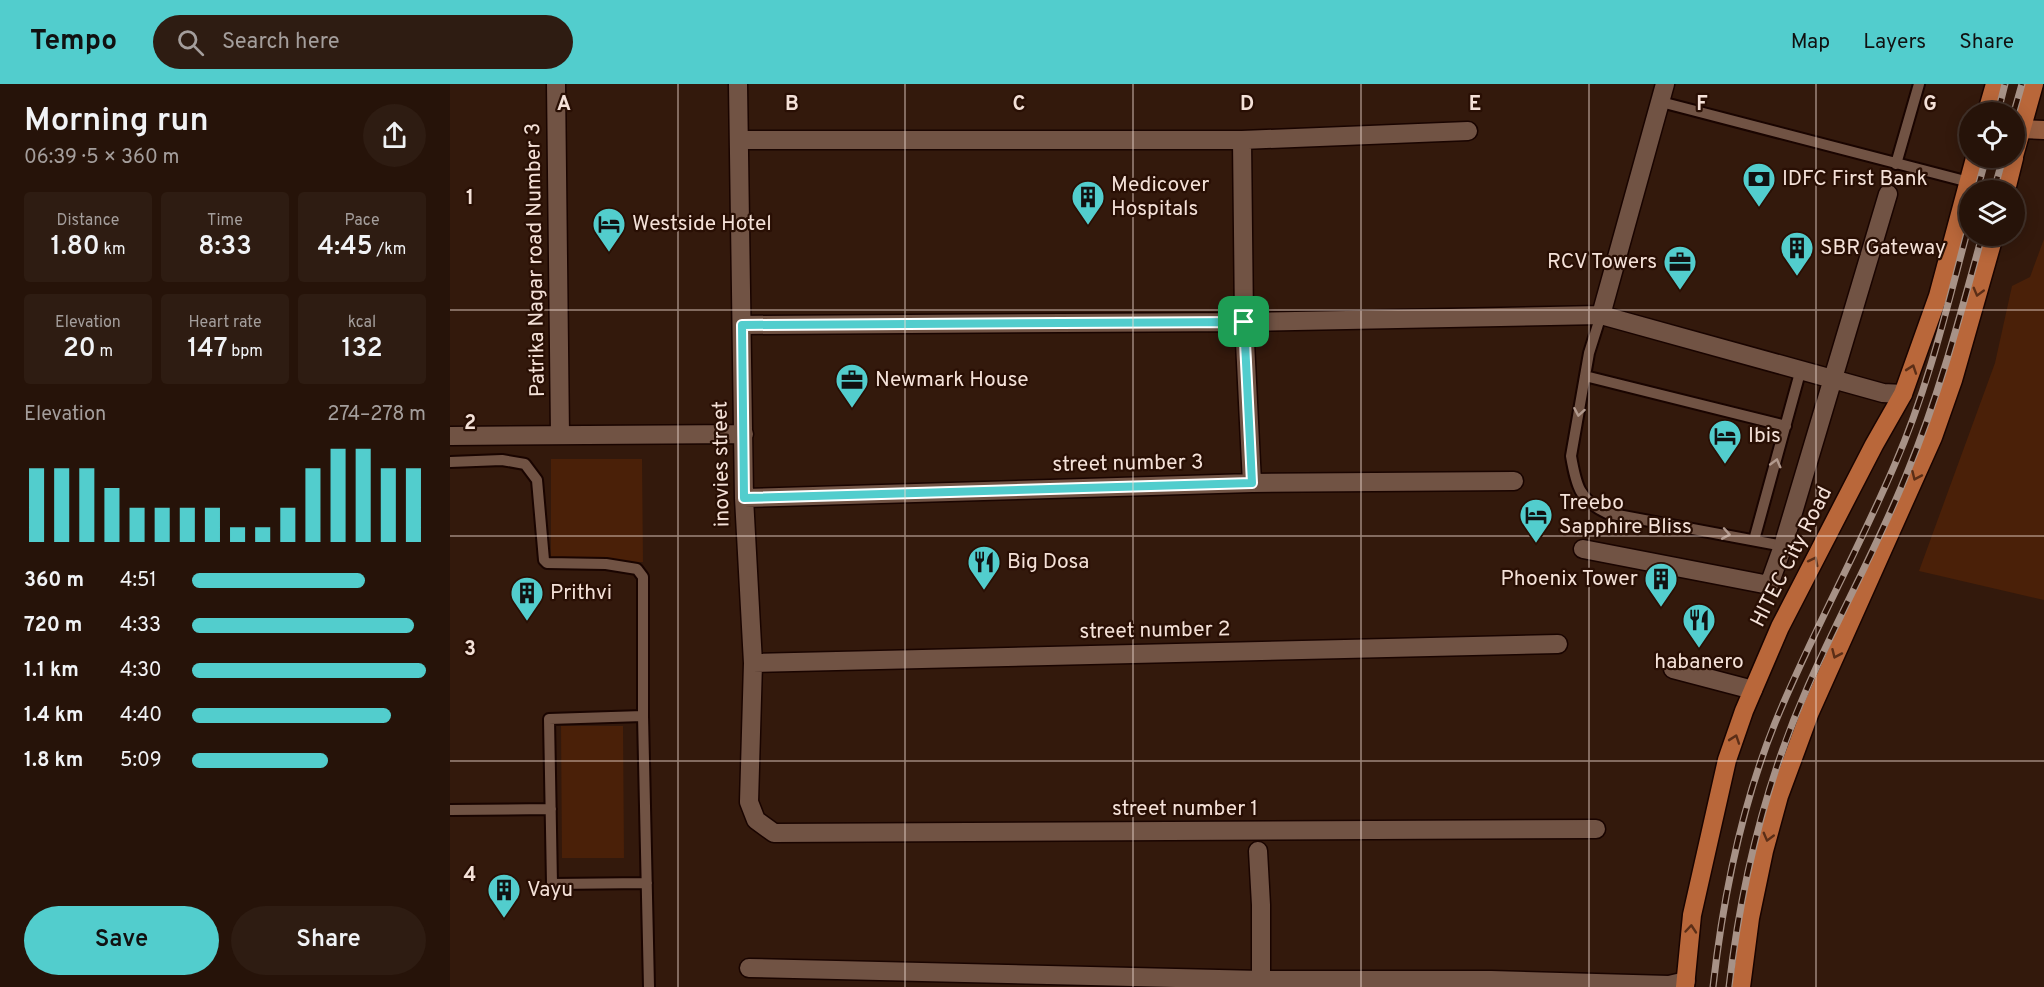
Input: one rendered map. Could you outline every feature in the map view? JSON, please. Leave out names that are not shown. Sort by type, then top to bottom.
[{"type":"main road","points":[[1990,102],[1995,84]]},
{"type":"main road","points":[[2025,118],[2034,84]]},
{"type":"main road","name":"HITEC City Road","points":[[1686,984],[1692,915],[1725,771],[1744,711],[1780,627],[1874,445],[1904,394],[1938,296],[1959,219]]},
{"type":"main road","points":[[1741,987],[1750,918],[1764,851],[1779,796],[1810,712],[1933,437],[1959,360],[1991,246]]},
{"type":"street","name":"Patrika Nagar road Number 3","points":[[556,84],[560,435]]},
{"type":"street","name":"inovies street","points":[[738,84],[744,498],[753,663],[749,802],[756,820],[774,833]]},
{"type":"street","points":[[1601,315],[1663,93]]},
{"type":"street","points":[[2025,129],[2044,130]]},
{"type":"street","points":[[739,140],[1242,140],[1468,131]]},
{"type":"street","points":[[1242,140],[1244,322],[1252,483]]},
{"type":"street","points":[[1588,554],[1766,591],[1783,546],[1888,194]]},
{"type":"street","points":[[742,325],[1244,322],[1601,315],[1883,393],[1904,394]]},
{"type":"street","points":[[450,436],[744,434]]},
{"type":"street","name":"street number 3","points":[[744,498],[1252,483],[1514,481]]},
{"type":"street","name":"street number 2","points":[[753,663],[1558,644]]},
{"type":"street","points":[[1673,669],[1754,690]]},
{"type":"street","name":"street number 1","points":[[774,833],[1596,829]]},
{"type":"street","points":[[1258,851],[1261,984]]},
{"type":"street","points":[[749,968],[1002,980],[1261,984],[1491,980],[1686,984]]},
{"type":"lane","points":[[1896,164],[1919,84]]},
{"type":"lane","points":[[1663,93],[1896,164],[1961,180]]},
{"type":"lane","points":[[1601,315],[1589,353],[1571,456],[1582,494],[1591,506],[1607,513],[1783,546]]},
{"type":"lane","points":[[1754,540],[1801,369]]},
{"type":"lane","points":[[1585,376],[1786,426]]},
{"type":"lane","points":[[450,462],[502,460],[525,464],[537,480],[544,560],[547,562],[606,564],[637,569],[643,577],[643,716],[650,987]]},
{"type":"lane","points":[[643,716],[549,719],[552,884],[647,883]]},
{"type":"lane","points":[[450,810],[551,809]]},
{"type":"shaded area","points":[[2044,239],[2044,600],[1919,571],[1995,363],[2012,286],[2030,277]]},
{"type":"shaded area","points":[[551,459],[642,459],[643,562],[551,562]]},
{"type":"shaded area","points":[[561,726],[623,726],[624,858],[562,858]]},
{"type":"railway","points":[[2000,102],[2005,84]]},
{"type":"railway","points":[[2017,102],[2022,84]]},
{"type":"railway","points":[[1980,180],[1983,168]]},
{"type":"railway","points":[[1997,180],[2000,168]]},
{"type":"railway","points":[[1713,987],[1728,886],[1752,787],[1789,690],[1881,496],[1907,435],[1937,344],[1963,246]]},
{"type":"railway","points":[[1729,987],[1748,872],[1779,759],[1808,686],[1884,527],[1919,444],[1948,356],[1979,246]]},
{"type":"place","name":"IDFC First Bank","points":[[1759,208]]},
{"type":"place","name":"Medicover Hospitals","points":[[1088,226]]},
{"type":"place","name":"Westside Hotel","points":[[609,253]]},
{"type":"place","name":"SBR Gateway","points":[[1797,277]]},
{"type":"place","name":"RCV Towers","points":[[1680,291]]},
{"type":"place","name":"Newmark House","points":[[852,409]]},
{"type":"place","name":"Ibis","points":[[1725,465]]},
{"type":"place","name":"Treebo Sapphire Bliss","points":[[1536,544]]},
{"type":"place","name":"Big Dosa","points":[[984,591]]},
{"type":"place","name":"Phoenix Tower","points":[[1661,608]]},
{"type":"place","name":"Prithvi","points":[[527,622]]},
{"type":"place","name":"habanero","points":[[1699,649]]},
{"type":"place","name":"Vayu","points":[[504,919]]},
{"type":"route","points":[[1244,322],[1252,483],[744,498],[742,325],[1244,322]]}]
